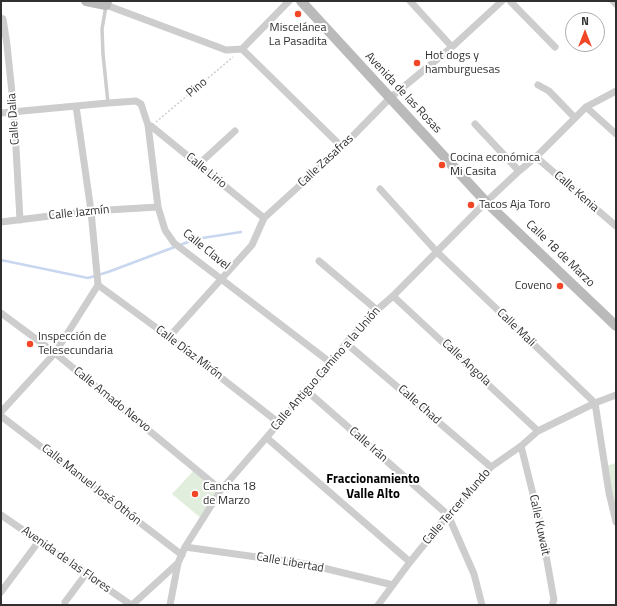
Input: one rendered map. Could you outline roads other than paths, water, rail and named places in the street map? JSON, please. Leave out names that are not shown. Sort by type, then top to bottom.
[{"type":"street","points":[[86,1],[107,3],[226,50],[242,49],[289,1]]},
{"type":"street","name":"Avenida de las Rosas","points":[[300,1],[486,202]]},
{"type":"street","points":[[410,1],[452,47]]},
{"type":"street","name":"Calle Zasafras","points":[[169,337],[252,245],[264,218],[342,147],[390,98],[452,47],[502,1]]},
{"type":"street","points":[[510,1],[555,47]]},
{"type":"street","points":[[613,1],[616,4]]},
{"type":"street","name":"Calle Dalia","points":[[1,18],[3,19],[7,44],[14,112],[20,220]]},
{"type":"street","points":[[242,49],[342,147]]},
{"type":"street","points":[[538,85],[549,91],[575,118]]},
{"type":"street","name":"Calle Antiguo Camino a la Unión","points":[[131,605],[178,563],[185,547],[222,490],[331,363],[346,343],[377,310],[393,296],[486,202],[536,157],[586,107],[616,91]]},
{"type":"street","name":"Calle Clavel","points":[[1,113],[136,101],[141,104],[150,125],[158,207],[165,230],[174,243],[331,363]]},
{"type":"street","points":[[1,412],[55,353],[98,285],[91,211],[76,106]]},
{"type":"street","points":[[586,107],[616,134]]},
{"type":"street","points":[[475,124],[519,171]]},
{"type":"street","name":"Calle Lirio","points":[[150,125],[264,218]]},
{"type":"street","points":[[198,164],[235,132]]},
{"type":"street","name":"Calle Kenia","points":[[536,157],[616,226]]},
{"type":"street","points":[[380,189],[437,252]]},
{"type":"street","name":"Calle 18 de Marzo","points":[[486,202],[616,326]]},
{"type":"street","name":"Calle Jazmín","points":[[1,222],[91,211],[158,207]]},
{"type":"street","name":"Calle Mali","points":[[437,252],[595,403]]},
{"type":"street","points":[[319,262],[377,310]]},
{"type":"street","name":"Calle Díaz Mirón","points":[[98,285],[169,337],[279,423]]},
{"type":"street","name":"Calle Angola","points":[[393,296],[538,431]]},
{"type":"street","name":"Calle Amado Nervo","points":[[1,313],[55,353],[222,490]]},
{"type":"street","name":"Calle Chad","points":[[346,343],[491,467]]},
{"type":"street","name":"Calle Irán","points":[[307,391],[448,515],[474,574],[482,605]]},
{"type":"street","name":"Calle Tercer Mundo","points":[[378,605],[448,515],[491,467],[521,446],[538,431],[595,403],[616,395]]},
{"type":"street","points":[[595,403],[609,493],[616,522]]},
{"type":"street","name":"Calle Manuel José Othón","points":[[1,416],[182,555]]},
{"type":"street","points":[[267,438],[410,562]]},
{"type":"street","name":"Calle Kuwait","points":[[521,446],[540,522],[554,600],[552,605]]},
{"type":"street","name":"Avenida de las Flores","points":[[1,515],[131,605]]},
{"type":"street","points":[[1,592],[39,541]]},
{"type":"street","name":"Calle Libertad","points":[[185,547],[308,564],[393,585]]},
{"type":"street","points":[[170,605],[178,563]]},
{"type":"street","points":[[65,602],[86,574]]},
{"type":"lane","points":[[107,3],[102,29],[108,103]]},
{"type":"waterway","points":[[1,260],[88,278],[196,239],[241,232]]},
{"type":"place","name":"Miscelánea La Pasadita","points":[[298,14]]},
{"type":"place","name":"Hot dogs y hamburguesas","points":[[417,63]]},
{"type":"place","name":"Cocina económica Mi Casita","points":[[442,165]]},
{"type":"place","name":"Tacos Aja Toro","points":[[471,205]]},
{"type":"place","name":"Coveno","points":[[560,286]]},
{"type":"place","name":"Inspección de Telesecundaria","points":[[30,344]]},
{"type":"place","name":"Cancha 18 de Marzo","points":[[195,494]]},
{"type":"district","name":"Fraccionamiento Valle Alto","points":[[373,488]]}]
